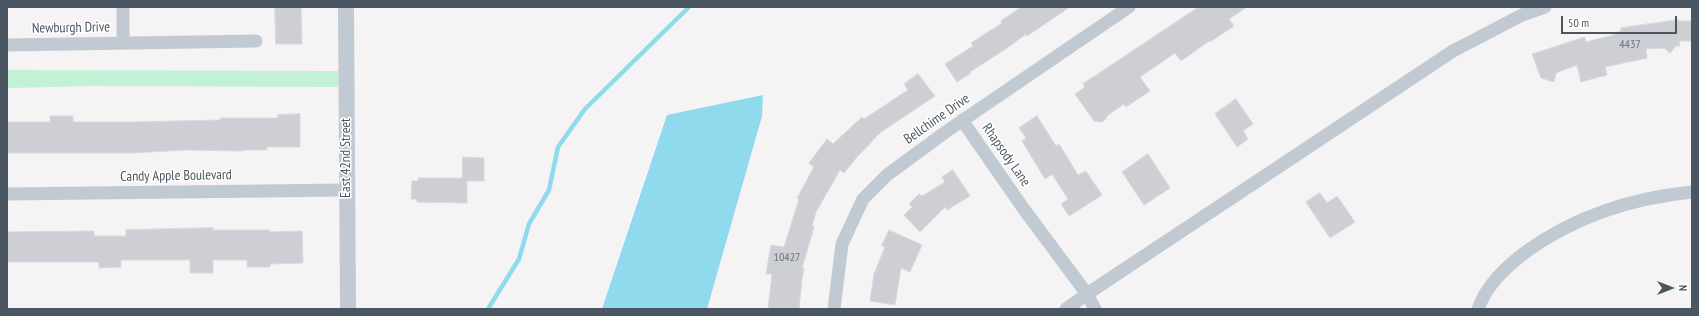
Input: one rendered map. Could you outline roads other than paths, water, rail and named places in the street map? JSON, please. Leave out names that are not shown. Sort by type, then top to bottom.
[{"type":"street","name":"Newburgh Drive","points":[[7,45],[124,43],[123,7]]},
{"type":"street","name":"East 42nd Street","points":[[346,7],[346,190],[348,309]]},
{"type":"street","name":"Bellchime Drive","points":[[834,309],[842,244],[864,199],[887,175],[962,120],[1129,7]]},
{"type":"street","points":[[1066,309],[1453,51],[1522,15],[1545,7]]},
{"type":"street","points":[[124,43],[256,41]]},
{"type":"street","name":"Rhapsody Lane","points":[[962,120],[1087,294],[1094,309]]},
{"type":"street","name":"Candy Apple Boulevard","points":[[7,194],[346,190]]},
{"type":"street","points":[[1478,309],[1493,281],[1505,268],[1560,230],[1599,212],[1618,206],[1657,196],[1692,192]]},
{"type":"water","points":[[763,95],[762,116],[707,309],[602,309],[667,115]]},
{"type":"waterway","points":[[488,309],[519,259],[529,224],[549,190],[558,147],[585,109],[689,7]]}]
